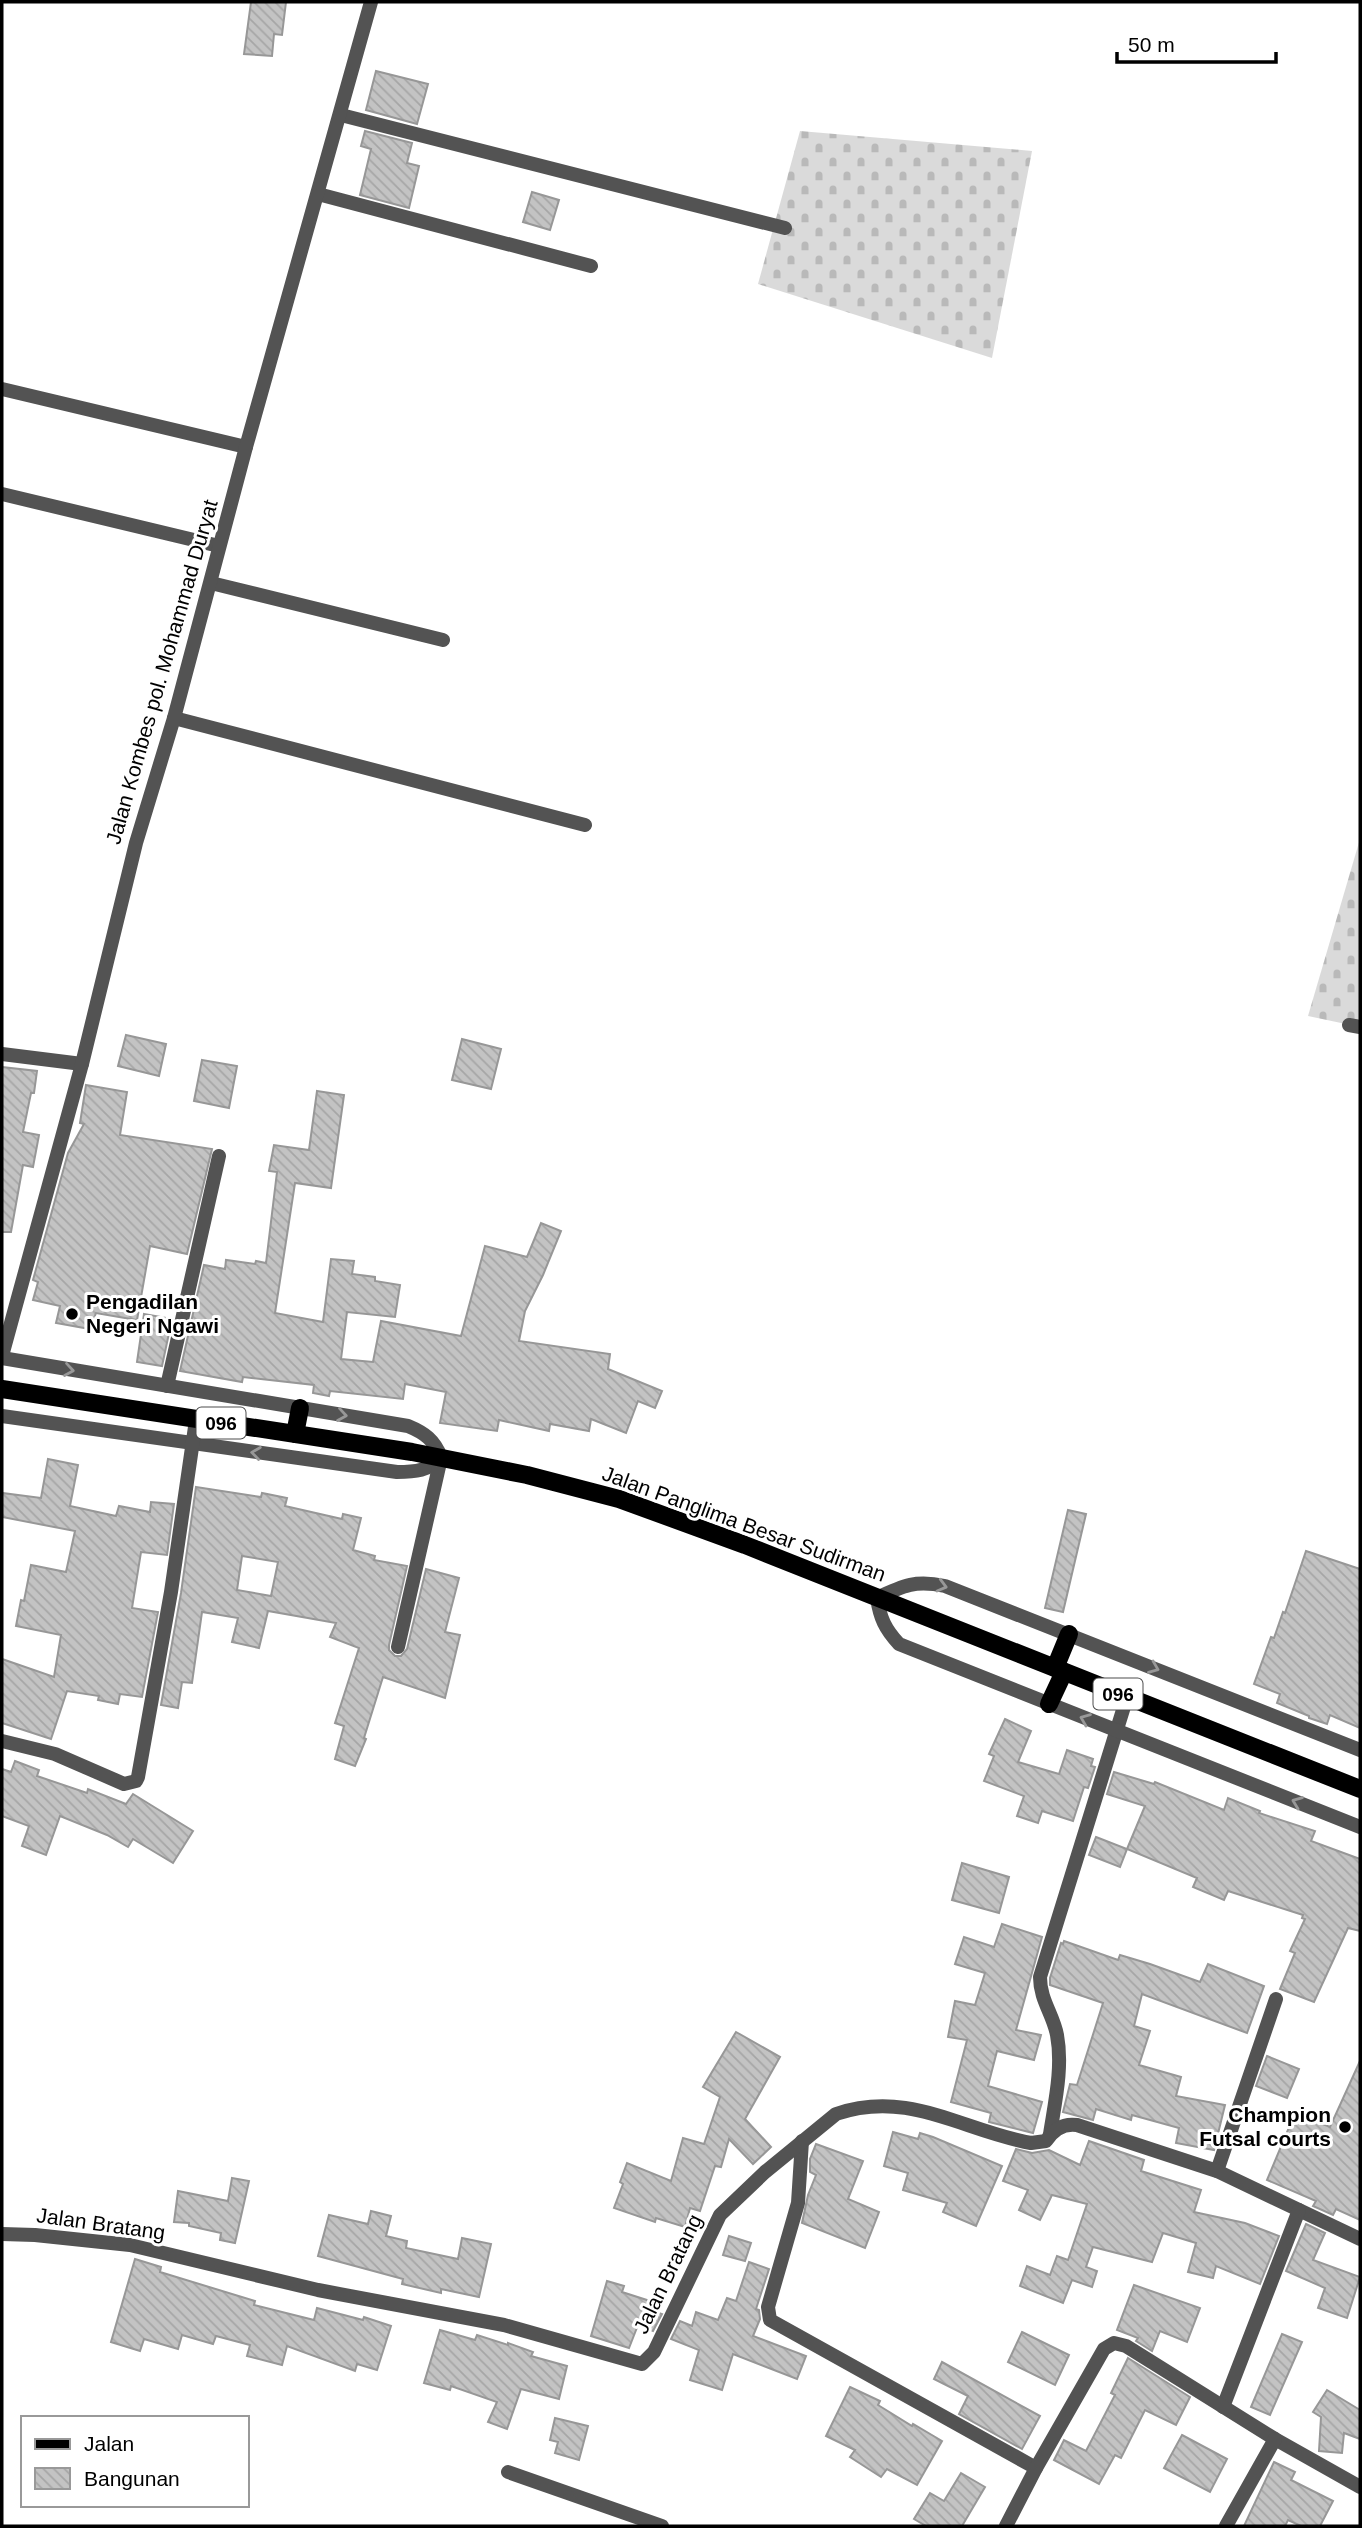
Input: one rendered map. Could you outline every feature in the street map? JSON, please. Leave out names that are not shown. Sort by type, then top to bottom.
[{"type":"main road","name":"Jalan Panglima Besar Sudirman","points":[[2,1389],[441,1457],[527,1475],[637,1505],[746,1545],[1360,1789]]},
{"type":"main road","points":[[295,1434],[300,1408]]},
{"type":"main road","points":[[1049,1704],[1069,1634]]},
{"type":"street","name":"Jalan Kombes pol. Mohammad Duryat","points":[[2,1357],[82,1063],[136,843],[174,718],[246,447],[371,2]]},
{"type":"street","points":[[341,115],[785,228]]},
{"type":"street","points":[[318,194],[591,266]]},
{"type":"street","points":[[2,389],[246,447]]},
{"type":"street","points":[[2,494],[219,546]]},
{"type":"street","points":[[211,583],[443,640]]},
{"type":"street","points":[[174,718],[585,825]]},
{"type":"street","points":[[2,1054],[82,1063]]},
{"type":"street","points":[[167,1386],[219,1156]]},
{"type":"street","points":[[2,1357],[408,1426],[435,1442],[441,1457],[398,1647]]},
{"type":"street","points":[[2,1416],[397,1472],[411,1472],[433,1466],[441,1457]]},
{"type":"street","points":[[2,1741],[55,1754],[124,1784],[136,1781],[147,1736],[196,1420]]},
{"type":"street","points":[[1360,1750],[937,1584],[905,1585],[877,1598],[881,1620],[888,1633],[899,1644],[1360,1827]]},
{"type":"street","points":[[1050,2134],[1059,2057],[1056,2031],[1040,1991],[1040,1977],[1127,1698]]},
{"type":"street","points":[[1217,2171],[1276,1999]]},
{"type":"street","name":"Jalan Bratang","points":[[2,2234],[130,2245],[318,2290],[504,2325],[642,2364],[654,2351],[720,2215],[743,2191],[836,2114],[853,2108],[901,2106],[1031,2143],[1046,2141],[1050,2134],[1064,2125],[1077,2125],[1217,2171],[1360,2239]]},
{"type":"street","points":[[802,2141],[798,2203],[768,2307],[770,2320],[1035,2468]]},
{"type":"street","points":[[1223,2407],[1299,2210]]},
{"type":"street","points":[[1006,2526],[1035,2468],[1104,2349],[1114,2343],[1126,2346],[1275,2439],[1360,2487]]},
{"type":"street","points":[[1226,2526],[1275,2439]]},
{"type":"street","points":[[508,2472],[662,2526]]},
{"type":"green space","points":[[800,131],[1032,151],[992,358],[758,284]]},
{"type":"green space","points":[[1360,839],[1360,1027],[1308,1016]]},
{"type":"building","points":[[251,2],[286,2],[282,35],[274,34],[272,56],[244,54]]},
{"type":"building","points":[[376,71],[428,84],[417,124],[366,110]]},
{"type":"building","points":[[365,131],[412,143],[407,163],[419,166],[409,208],[360,195],[371,149],[361,146]]},
{"type":"building","points":[[532,192],[559,200],[550,230],[523,222]]},
{"type":"building","points":[[126,1035],[166,1044],[159,1076],[118,1066]]},
{"type":"building","points":[[462,1039],[501,1049],[491,1089],[452,1080]]},
{"type":"building","points":[[202,1060],[237,1066],[229,1108],[194,1101]]},
{"type":"building","points":[[2,1067],[37,1071],[23,1132],[39,1135],[33,1167],[23,1165],[11,1232],[2,1232]]},
{"type":"building","points":[[86,1085],[127,1092],[120,1135],[212,1149],[187,1254],[150,1246],[137,1320],[96,1313],[90,1329],[56,1323],[60,1306],[33,1300],[38,1282],[33,1280],[68,1153],[84,1124],[80,1123]]},
{"type":"building","points":[[317,1091],[344,1095],[331,1188],[295,1183],[275,1313],[323,1322],[331,1259],[354,1261],[352,1274],[375,1277],[375,1281],[400,1285],[395,1317],[347,1312],[341,1359],[373,1362],[381,1321],[461,1336],[485,1246],[527,1257],[541,1223],[561,1231],[525,1311],[519,1341],[610,1354],[608,1369],[662,1391],[655,1408],[638,1401],[626,1433],[591,1419],[589,1431],[550,1424],[549,1431],[499,1420],[497,1431],[440,1423],[446,1392],[405,1384],[403,1399],[330,1391],[329,1396],[313,1393],[314,1385],[243,1377],[242,1382],[180,1371],[204,1265],[225,1269],[226,1260],[266,1263],[277,1172],[269,1171],[274,1145],[309,1150]]},
{"type":"building","points":[[144,1314],[172,1319],[162,1366],[137,1362]]},
{"type":"building","points":[[48,1459],[78,1465],[70,1506],[116,1516],[119,1506],[150,1512],[151,1502],[174,1504],[167,1555],[141,1552],[132,1608],[158,1612],[142,1697],[120,1694],[118,1704],[98,1700],[99,1696],[67,1691],[51,1739],[2,1723],[2,1659],[54,1677],[61,1635],[16,1626],[31,1565],[66,1572],[75,1531],[2,1517],[2,1493],[41,1498]]},
{"type":"building","points":[[196,1487],[261,1497],[262,1493],[287,1498],[285,1506],[342,1519],[343,1514],[361,1518],[353,1550],[375,1556],[374,1560],[407,1566],[389,1645],[389,1650],[395,1656],[401,1656],[407,1649],[426,1569],[459,1578],[445,1632],[460,1635],[445,1698],[383,1677],[364,1738],[366,1739],[355,1766],[335,1759],[344,1726],[335,1723],[359,1648],[330,1637],[336,1623],[268,1611],[259,1648],[232,1642],[238,1618],[202,1612],[192,1683],[182,1682],[178,1708],[161,1705]],"holes":[[[242,1556],[278,1562],[271,1596],[237,1590]]]},
{"type":"building","points":[[1068,1510],[1086,1514],[1063,1612],[1045,1608]]},
{"type":"building","points":[[1306,1551],[1360,1569],[1360,1728],[1330,1715],[1327,1724],[1309,1718],[1277,1703],[1280,1694],[1254,1684],[1271,1637],[1274,1638],[1283,1612],[1285,1613]]},
{"type":"building","points":[[1005,1719],[1031,1731],[1018,1762],[1059,1774],[1067,1750],[1093,1759],[1091,1766],[1095,1767],[1088,1788],[1084,1787],[1073,1821],[1042,1811],[1038,1823],[1017,1816],[1024,1796],[984,1781],[994,1756],[989,1754]]},
{"type":"building","points":[[15,1761],[39,1770],[37,1776],[87,1793],[88,1789],[126,1804],[133,1794],[193,1831],[173,1863],[133,1839],[128,1847],[107,1835],[60,1816],[46,1855],[22,1846],[29,1826],[2,1816],[2,1769],[11,1772]]},
{"type":"building","points":[[1114,1772],[1154,1784],[1155,1782],[1224,1810],[1228,1798],[1260,1811],[1259,1813],[1315,1831],[1311,1841],[1360,1859],[1360,1931],[1348,1928],[1314,2002],[1280,1989],[1295,1953],[1290,1951],[1305,1919],[1302,1918],[1303,1915],[1228,1891],[1224,1900],[1193,1887],[1197,1878],[1127,1849],[1145,1806],[1107,1794]]},
{"type":"building","points":[[1096,1837],[1127,1849],[1120,1867],[1089,1855]]},
{"type":"building","points":[[962,1863],[1009,1877],[999,1913],[952,1900]]},
{"type":"building","points":[[1002,1924],[1042,1937],[1016,2030],[1041,2035],[1034,2060],[997,2051],[988,2086],[1042,2102],[1033,2133],[989,2122],[991,2113],[951,2102],[967,2040],[948,2037],[955,2001],[975,2005],[985,1973],[955,1964],[964,1937],[994,1947]]},
{"type":"building","points":[[1064,1941],[1118,1960],[1120,1955],[1150,1964],[1200,1982],[1208,1964],[1264,1986],[1247,2033],[1142,1994],[1134,2026],[1150,2031],[1139,2065],[1181,2077],[1176,2096],[1225,2105],[1214,2150],[1176,2143],[1179,2128],[1132,2115],[1131,2120],[1096,2109],[1093,2120],[1063,2112],[1070,2084],[1077,2085],[1103,2003],[1050,1985],[1061,1943]]},
{"type":"building","points":[[736,2032],[780,2057],[745,2119],[771,2147],[753,2164],[729,2139],[721,2167],[715,2166],[700,2211],[690,2208],[685,2227],[656,2218],[655,2222],[614,2208],[627,2163],[671,2181],[683,2138],[704,2144],[720,2097],[703,2087]]},
{"type":"building","points":[[1267,2056],[1299,2069],[1287,2098],[1256,2086]]},
{"type":"building","name":"Champion Futsal courts","points":[[1360,2061],[1360,2220],[1336,2209],[1333,2215],[1313,2206],[1316,2201],[1267,2180],[1295,2113],[1330,2127]]},
{"type":"building","points":[[893,2132],[918,2139],[920,2133],[933,2137],[1002,2166],[976,2226],[943,2212],[947,2203],[903,2190],[908,2173],[884,2166]]},
{"type":"building","points":[[1089,2141],[1144,2160],[1141,2171],[1201,2190],[1194,2212],[1245,2223],[1279,2236],[1260,2284],[1216,2266],[1213,2278],[1188,2272],[1196,2243],[1163,2233],[1152,2262],[1093,2247],[1086,2267],[1097,2271],[1092,2287],[1072,2280],[1063,2303],[1020,2286],[1027,2266],[1050,2275],[1057,2256],[1068,2260],[1087,2204],[1052,2195],[1040,2220],[1019,2210],[1028,2190],[1003,2181],[1016,2149],[1032,2153],[1049,2150],[1080,2165]]},
{"type":"building","points":[[816,2144],[863,2161],[848,2199],[879,2212],[865,2248],[802,2223],[816,2175],[810,2172],[810,2159]]},
{"type":"building","points":[[232,2178],[249,2181],[235,2243],[220,2240],[221,2233],[189,2226],[189,2223],[174,2222],[178,2191],[228,2201]]},
{"type":"building","points":[[371,2211],[391,2216],[386,2236],[407,2241],[406,2248],[458,2259],[462,2238],[491,2244],[479,2297],[441,2289],[441,2293],[402,2284],[403,2279],[318,2256],[329,2215],[368,2224]]},
{"type":"building","points":[[1306,2224],[1325,2233],[1313,2260],[1360,2277],[1347,2318],[1318,2308],[1325,2288],[1286,2271]]},
{"type":"building","points":[[729,2236],[751,2243],[745,2261],[723,2255]]},
{"type":"building","points":[[135,2259],[161,2267],[160,2272],[255,2301],[254,2305],[314,2320],[317,2308],[363,2320],[364,2317],[391,2326],[377,2370],[357,2364],[355,2371],[287,2346],[282,2365],[247,2356],[250,2345],[216,2336],[213,2344],[182,2335],[178,2349],[144,2339],[140,2351],[111,2342]]},
{"type":"building","points":[[749,2262],[769,2269],[756,2309],[759,2310],[760,2319],[753,2336],[806,2356],[797,2379],[733,2354],[722,2390],[690,2380],[699,2350],[671,2339],[680,2321],[692,2326],[696,2312],[718,2320],[727,2298],[736,2301]]},
{"type":"building","points":[[607,2281],[624,2286],[622,2292],[653,2302],[650,2310],[662,2314],[653,2331],[638,2325],[629,2348],[591,2336]]},
{"type":"building","points":[[1134,2285],[1200,2308],[1187,2342],[1160,2331],[1152,2351],[1136,2341],[1138,2338],[1117,2330]]},
{"type":"building","points":[[440,2330],[475,2340],[477,2335],[508,2343],[533,2352],[531,2356],[567,2366],[559,2399],[521,2389],[507,2429],[488,2422],[497,2402],[451,2386],[450,2390],[424,2383]]},
{"type":"building","points":[[1022,2332],[1069,2355],[1055,2385],[1008,2362]]},
{"type":"building","points":[[1282,2334],[1302,2342],[1270,2415],[1251,2407]]},
{"type":"building","points":[[1128,2358],[1190,2397],[1176,2425],[1145,2410],[1121,2458],[1115,2455],[1099,2484],[1054,2460],[1064,2440],[1086,2451],[1115,2395],[1111,2393]]},
{"type":"building","points":[[942,2362],[1040,2416],[1022,2449],[959,2414],[968,2396],[934,2379]]},
{"type":"building","points":[[850,2387],[880,2401],[878,2405],[942,2441],[917,2485],[887,2469],[881,2477],[850,2457],[855,2450],[826,2436]]},
{"type":"building","points":[[1327,2390],[1360,2410],[1360,2439],[1344,2433],[1342,2453],[1319,2451],[1321,2417],[1313,2412]]},
{"type":"building","points":[[555,2418],[588,2426],[579,2460],[555,2453],[558,2442],[550,2440]]},
{"type":"building","points":[[1182,2435],[1227,2459],[1210,2492],[1164,2468]]},
{"type":"building","points":[[1274,2462],[1295,2472],[1291,2480],[1333,2501],[1320,2526],[1301,2526],[1288,2520],[1285,2526],[1244,2526]]},
{"type":"building","points":[[961,2473],[985,2487],[962,2526],[926,2526],[914,2519],[930,2493],[944,2501]]},
{"type":"place","name":"Pengadilan Negeri Ngawi","points":[[72,1314]]},
{"type":"place","name":"Champion Futsal courts","points":[[1345,2127]]}]
